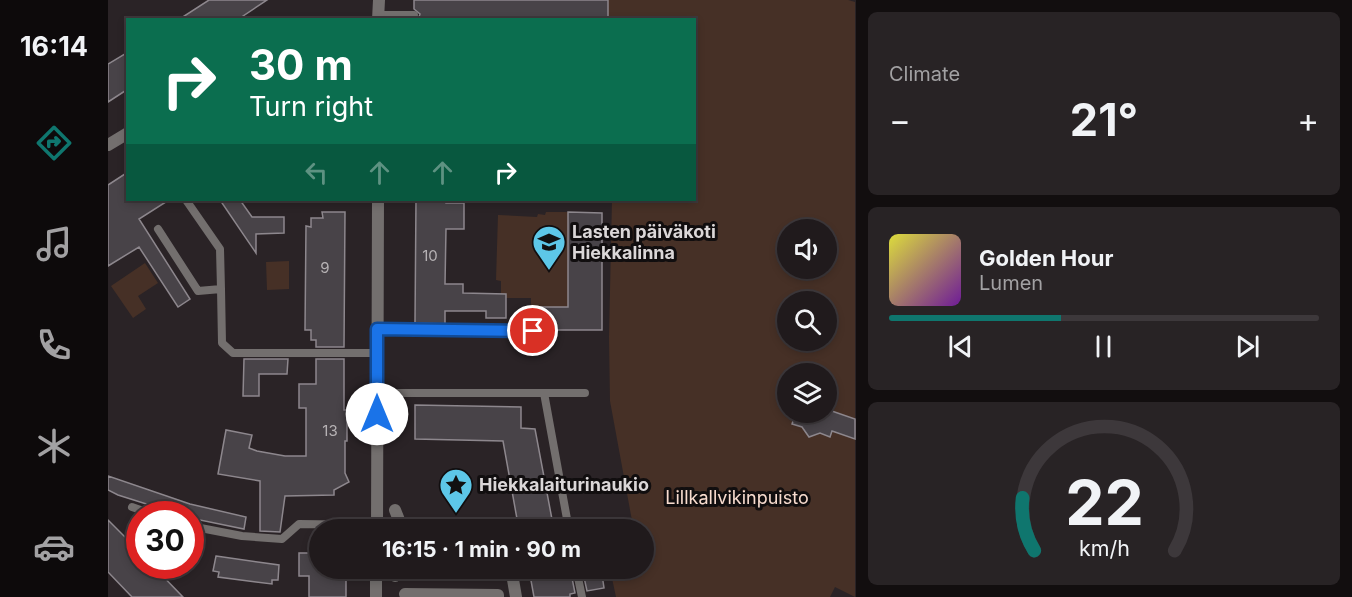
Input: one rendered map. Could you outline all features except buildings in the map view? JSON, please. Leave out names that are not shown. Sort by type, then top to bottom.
[{"type":"street","points":[[378,0],[378,17]]},
{"type":"street","points":[[108,145],[126,134]]},
{"type":"street","points":[[377,519],[378,201]]},
{"type":"street","points":[[395,510],[399,519]]},
{"type":"street","points":[[376,579],[376,597]]},
{"type":"street","points":[[513,579],[516,597]]},
{"type":"street","points":[[407,597],[405,594],[498,595],[498,597]]},
{"type":"lane","points":[[378,17],[414,15]]},
{"type":"lane","points":[[187,201],[220,249],[222,343],[233,353],[377,353]]},
{"type":"lane","points":[[158,229],[198,291],[221,289]]},
{"type":"lane","points":[[377,329],[533,331]]},
{"type":"lane","points":[[377,393],[585,393]]},
{"type":"lane","points":[[544,393],[567,519]]},
{"type":"lane","points":[[204,529],[242,537],[282,539],[299,524],[309,524]]},
{"type":"lane","points":[[578,579],[582,597]]},
{"type":"green space","name":"Lillkallvikinpuisto","points":[[608,0],[848,0],[855,2],[855,597],[835,587],[830,597],[616,597],[612,579],[654,579],[654,519],[632,519],[610,401],[612,201],[696,201],[696,18],[608,18]]},
{"type":"green space","name":"Lasten päiväkoti Hiekkalinna","points":[[546,212],[578,212],[568,307],[531,307],[531,298],[506,298],[506,294],[501,294],[501,281],[496,280],[498,215],[537,217],[538,214],[545,215]]},
{"type":"green space","points":[[289,261],[289,289],[267,290],[266,262]]},
{"type":"green space","points":[[145,263],[158,283],[138,296],[146,309],[133,318],[111,286]]},
{"type":"place","name":"Lasten päiväkoti Hiekkalinna","points":[[549,271]]},
{"type":"place","name":"Hiekkalaiturinaukio","points":[[456,514]]},
{"type":"route","points":[[377,414],[377,329],[533,331]]}]
